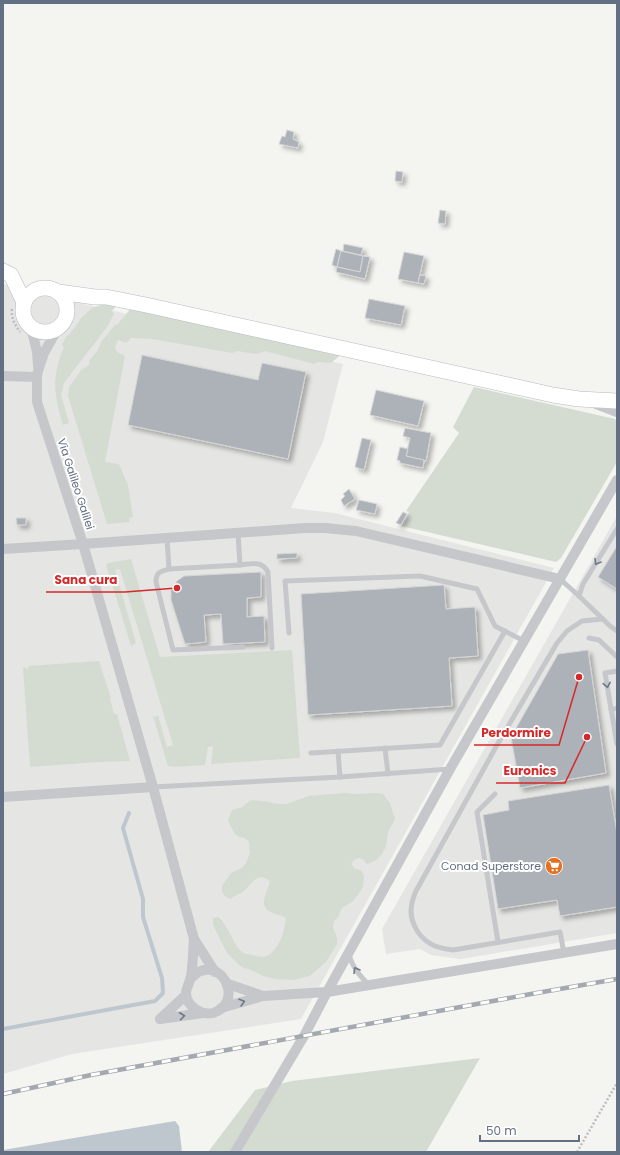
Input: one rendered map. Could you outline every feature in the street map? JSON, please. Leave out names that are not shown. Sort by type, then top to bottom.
[{"type":"main road","points":[[3,271],[11,275],[18,302],[23,308],[27,332],[52,331],[81,303],[95,298],[106,297],[553,395],[584,400],[617,401]]},
{"type":"main road","points":[[18,302],[39,288],[53,288],[59,292],[67,304],[68,311],[62,323]]},
{"type":"main road","points":[[59,292],[95,298]]},
{"type":"street","points":[[3,376],[37,374],[44,353],[62,323]]},
{"type":"street","name":"Via Galileo Galilei","points":[[3,549],[83,544],[37,402],[37,352],[27,332]]},
{"type":"street","points":[[584,400],[617,412]]},
{"type":"street","points":[[235,1152],[304,1036],[450,769],[617,480]]},
{"type":"street","points":[[215,972],[194,939],[153,788],[83,544],[304,528],[325,528],[356,531],[560,579]]},
{"type":"street","points":[[3,797],[153,788]]},
{"type":"street","points":[[194,939],[191,978],[187,986],[186,995],[189,1004],[196,1010],[204,1013]]},
{"type":"street","points":[[221,1008],[263,996],[327,992],[617,944]]},
{"type":"street","points":[[186,995],[160,1019],[213,1013],[227,1002],[229,993],[228,984],[223,976],[206,970],[198,972],[191,978]]},
{"type":"street","points":[[228,984],[263,996]]},
{"type":"lane","points":[[579,596],[583,584],[617,529]]},
{"type":"lane","points":[[238,533],[240,565]]},
{"type":"lane","points":[[167,538],[169,569]]},
{"type":"lane","points":[[243,647],[173,650],[156,582],[156,576],[159,572],[169,569],[260,564],[266,568],[268,572],[272,648]]},
{"type":"lane","points":[[289,633],[285,581],[420,576],[477,589],[495,626],[524,641]]},
{"type":"lane","points":[[560,579],[617,631]]},
{"type":"lane","points":[[564,953],[560,932],[453,950],[432,945],[422,938],[414,926],[411,904],[420,884],[489,759],[556,643],[567,631],[582,621],[603,619]]},
{"type":"lane","points":[[311,753],[440,745],[505,631]]},
{"type":"lane","points":[[589,638],[599,640],[617,657]]},
{"type":"lane","points":[[617,671],[605,673],[617,741]]},
{"type":"lane","points":[[611,710],[617,708]]},
{"type":"lane","points":[[385,748],[388,774]]},
{"type":"lane","points":[[338,751],[340,777]]},
{"type":"lane","points":[[153,788],[450,769]]},
{"type":"lane","points":[[495,794],[477,812],[498,942]]},
{"type":"lane","points":[[349,952],[350,960],[358,974],[369,985]]},
{"type":"path","points":[[18,302],[12,314],[14,324],[27,332]]},
{"type":"path","points":[[577,1152],[617,1083]]},
{"type":"shaded area","points":[[3,284],[343,364],[323,442],[291,508],[335,513],[554,568],[301,1019],[72,1054],[3,1074]]},
{"type":"shaded area","points":[[103,304],[118,304],[112,311],[114,314],[107,327],[64,383],[61,395],[69,423],[63,425],[55,386],[57,368],[64,347],[62,345],[64,340],[81,318],[92,308]]},
{"type":"shaded area","points":[[132,307],[342,354],[331,363],[318,362],[314,364],[265,351],[256,354],[237,351],[232,353],[152,339],[131,338],[126,343],[118,340],[115,347],[117,352],[125,356],[105,462],[119,464],[128,485],[133,517],[129,518],[130,522],[107,524],[68,396],[69,387],[82,369],[90,364],[89,361],[98,350],[101,342]]},
{"type":"shaded area","points":[[474,387],[615,419],[617,422],[617,462],[561,558],[556,562],[401,526],[409,512],[406,511],[459,433],[453,427]]},
{"type":"shaded area","points":[[617,516],[617,933],[461,959],[431,955],[420,949],[386,954],[382,929]]},
{"type":"shaded area","points":[[131,559],[160,657],[292,650],[300,758],[211,764],[213,746],[208,747],[205,765],[168,766],[153,716],[156,717],[158,715],[167,747],[173,745],[120,569],[115,570],[136,643],[131,646],[106,565],[108,563]]},
{"type":"shaded area","points":[[99,661],[111,698],[114,714],[117,714],[130,761],[30,767],[23,667],[28,669],[29,666]]},
{"type":"shaded area","points":[[345,793],[383,794],[390,803],[395,819],[388,832],[386,846],[381,855],[372,862],[366,864],[364,860],[359,858],[354,860],[351,864],[355,869],[361,870],[364,875],[363,887],[353,901],[342,908],[338,917],[334,921],[333,927],[337,938],[337,944],[326,962],[310,976],[293,980],[275,979],[244,968],[227,953],[213,925],[213,918],[218,917],[221,920],[242,952],[264,957],[271,953],[278,945],[283,934],[286,918],[271,912],[265,906],[264,898],[270,881],[266,878],[262,877],[256,879],[244,891],[230,899],[222,892],[222,886],[231,873],[242,868],[250,853],[249,842],[245,838],[239,837],[235,834],[230,825],[228,820],[232,810],[242,807],[251,800],[286,804],[309,796]]},
{"type":"shaded area","points":[[480,1058],[426,1152],[208,1152],[255,1090],[292,1081]]},
{"type":"shaded area","points":[[175,1121],[179,1126],[182,1152],[3,1152],[3,1150]]},
{"type":"building","points":[[287,130],[294,132],[293,139],[299,142],[298,148],[279,144],[282,136],[285,137]]},
{"type":"building","points":[[396,171],[403,172],[402,182],[395,181]]},
{"type":"building","points":[[440,210],[446,211],[445,224],[438,223]]},
{"type":"building","points":[[344,244],[363,248],[361,255],[343,251]]},
{"type":"building","points":[[336,249],[341,251],[337,267],[332,265]]},
{"type":"building","points":[[341,251],[363,256],[360,272],[337,267]]},
{"type":"building","points":[[404,252],[424,256],[418,283],[398,279]]},
{"type":"building","points":[[363,256],[370,257],[365,279],[336,272],[337,267],[360,272]]},
{"type":"building","points":[[420,275],[426,276],[424,284],[418,283]]},
{"type":"building","points":[[369,299],[405,306],[401,325],[365,318]]},
{"type":"building","points":[[142,355],[258,380],[262,363],[306,372],[288,459],[128,425]]},
{"type":"building","points":[[376,390],[424,401],[418,426],[370,415]]},
{"type":"building","points":[[405,428],[431,433],[426,461],[406,456],[410,438],[403,436]]},
{"type":"building","points":[[362,438],[371,440],[364,470],[355,467]]},
{"type":"building","points":[[400,447],[408,449],[406,456],[424,460],[423,468],[400,463],[400,461],[397,460]]},
{"type":"building","points":[[349,489],[355,499],[344,506],[341,500],[345,496],[343,494]]},
{"type":"building","points":[[359,500],[377,504],[375,514],[356,510]]},
{"type":"building","points":[[403,512],[407,514],[401,525],[396,523]]},
{"type":"building","points":[[16,518],[26,518],[26,525],[17,525]]},
{"type":"building","points":[[617,546],[617,589],[598,577]]},
{"type":"building","points":[[297,553],[297,558],[277,559],[277,554]]},
{"type":"building","points":[[261,572],[261,597],[247,598],[247,617],[264,616],[265,642],[223,644],[221,614],[204,615],[206,642],[185,644],[171,600],[171,590],[177,581],[184,576]]},
{"type":"building","points":[[444,585],[446,609],[475,607],[478,656],[449,658],[452,706],[308,715],[301,594]]},
{"type":"building","points":[[588,650],[606,773],[520,788],[511,737],[558,654]]},
{"type":"building","name":"Conad Superstore","points":[[609,785],[617,833],[617,907],[560,916],[557,900],[498,909],[483,815],[509,810],[508,801]]},
{"type":"waterway","points":[[3,1029],[155,1001],[163,993],[162,978],[143,917],[143,899],[123,828],[129,813]]},
{"type":"railway","points":[[3,1094],[91,1075],[617,979]]},
{"type":"place","name":"Sana cura","points":[[177,588]]},
{"type":"place","name":"Perdormire","points":[[579,677]]},
{"type":"place","name":"Euronics","points":[[587,737]]},
{"type":"place","name":"Conad Superstore","points":[[554,866]]}]
